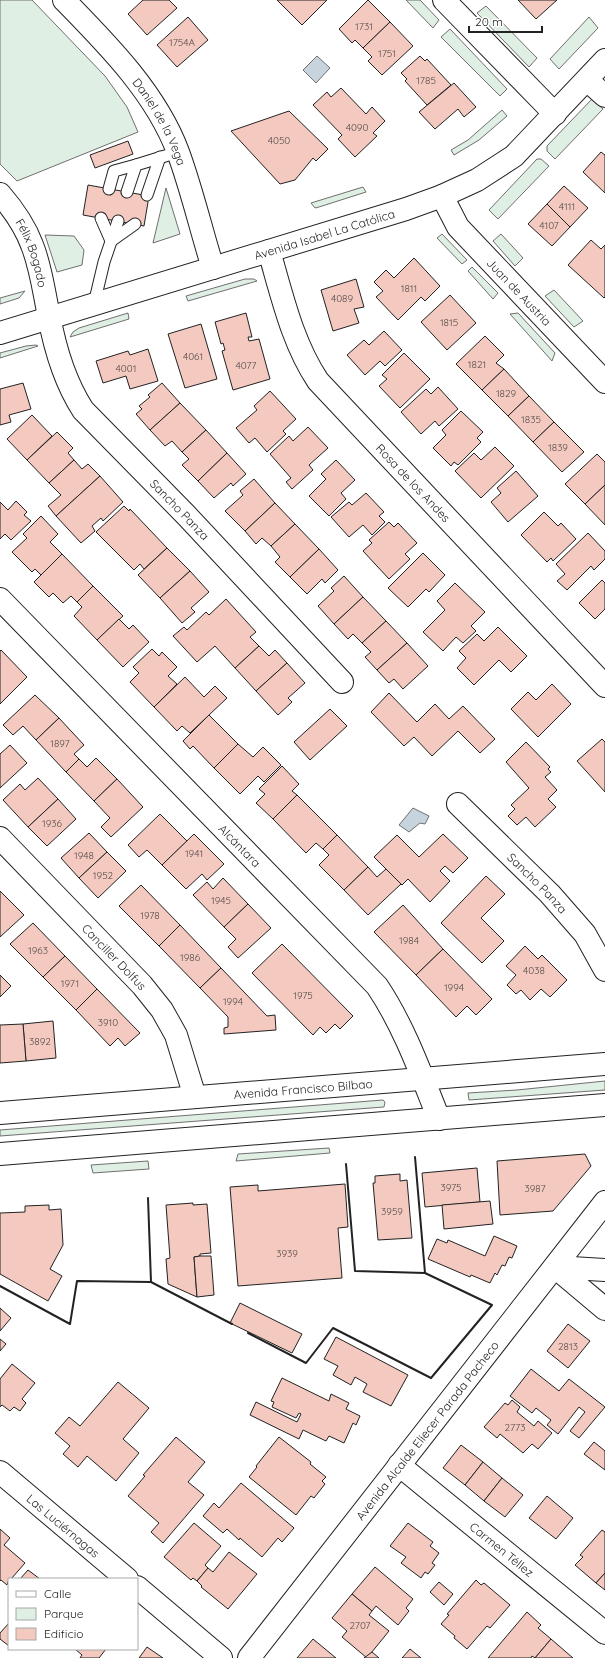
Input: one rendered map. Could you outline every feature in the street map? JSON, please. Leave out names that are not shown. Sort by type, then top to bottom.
[{"type":"street","name":"Daniel de la Vega","points":[[64,0],[143,88],[161,117],[169,154],[213,268]]},
{"type":"street","points":[[444,0],[555,114]]},
{"type":"street","name":"Avenida Isabel La Católica","points":[[0,333],[406,209],[442,196],[476,180],[514,156],[605,60]]},
{"type":"street","points":[[587,80],[605,96]]},
{"type":"street","name":"Félix Bogado","points":[[0,194],[22,223],[33,246],[42,280],[49,319]]},
{"type":"street","name":"Juan de Austria","points":[[442,196],[458,227],[605,382]]},
{"type":"street","name":"Rosa de los Andes","points":[[269,251],[297,343],[306,364],[318,381],[605,686]]},
{"type":"street","name":"Sancho Panza","points":[[49,319],[63,371],[74,396],[83,410],[187,516],[342,682]]},
{"type":"street","name":"Alcántara","points":[[0,599],[378,986],[391,1007],[439,1119]]},
{"type":"street","name":"Sancho Panza","points":[[458,804],[560,906],[585,934],[605,970]]},
{"type":"street","name":"Canciller Dolfus","points":[[0,838],[142,986],[162,1010],[176,1035],[196,1097]]},
{"type":"street","name":"Avenida Francisco Bilbao","points":[[0,1113],[605,1064]]},
{"type":"street","points":[[0,1154],[605,1105]]},
{"type":"street","name":"Avenida Alcalde Eliecer Parada Pacheco","points":[[249,1658],[605,1202]]},
{"type":"street","points":[[555,1266],[584,1270],[605,1270]]},
{"type":"street","points":[[555,1266],[605,1309]]},
{"type":"street","name":"Carmen Téllez","points":[[399,1465],[605,1633]]},
{"type":"street","name":"Las Luciérnagas","points":[[0,1472],[126,1578]]},
{"type":"street","points":[[138,1588],[221,1658]]},
{"type":"lane","points":[[109,189],[114,171],[169,154]]},
{"type":"lane","points":[[147,195],[169,154]]},
{"type":"lane","points":[[127,192],[136,165]]},
{"type":"lane","points":[[101,218],[111,241]]},
{"type":"lane","points":[[94,304],[104,262],[118,221]]},
{"type":"lane","points":[[111,241],[135,224]]},
{"type":"green space","points":[[0,0],[32,0],[105,76],[127,107],[138,132],[17,181],[0,164]]},
{"type":"green space","points":[[406,0],[420,0],[439,20],[433,28]]},
{"type":"green space","points":[[486,6],[537,58],[529,67],[477,13]]},
{"type":"green space","points":[[589,17],[598,28],[559,69],[550,59]]},
{"type":"green space","points":[[450,29],[507,89],[500,96],[441,37]]},
{"type":"green space","points":[[592,99],[603,109],[555,159],[547,151],[547,146]]},
{"type":"green space","points":[[502,110],[507,116],[479,140],[454,155],[451,150],[468,140]]},
{"type":"green space","points":[[537,159],[541,159],[549,166],[498,219],[489,210]]},
{"type":"green space","points":[[363,187],[366,192],[319,207],[315,208],[311,203]]},
{"type":"green space","points":[[166,188],[180,234],[153,243]]},
{"type":"green space","points":[[442,234],[467,260],[462,264],[437,238]]},
{"type":"green space","points":[[501,234],[523,258],[515,266],[493,241]]},
{"type":"green space","points":[[45,235],[74,236],[84,250],[82,265],[57,272]]},
{"type":"green space","points":[[472,267],[498,293],[493,299],[468,271]]},
{"type":"green space","points":[[245,279],[254,279],[257,281],[188,301],[186,296]]},
{"type":"green space","points":[[554,290],[583,321],[574,327],[545,296]]},
{"type":"green space","points":[[25,291],[19,298],[0,304],[0,298]]},
{"type":"green space","points":[[128,313],[129,319],[70,337],[73,332],[79,328]]},
{"type":"green space","points":[[518,313],[555,353],[552,361],[510,314]]},
{"type":"green space","points":[[36,345],[38,346],[0,358],[0,353]]},
{"type":"green space","points":[[605,1081],[605,1090],[469,1100],[468,1093],[517,1090]]},
{"type":"green space","points":[[383,1100],[385,1102],[384,1107],[0,1136],[0,1130]]},
{"type":"green space","points":[[329,1148],[330,1153],[236,1161],[238,1154]]},
{"type":"green space","points":[[148,1161],[149,1169],[93,1173],[91,1165]]},
{"type":"shaded area","points":[[317,56],[330,68],[316,83],[303,70]]},
{"type":"shaded area","points":[[413,808],[429,816],[425,824],[420,823],[409,832],[399,825]]},
{"type":"building","points":[[143,0],[169,0],[177,8],[147,35],[128,14]]},
{"type":"building","points":[[277,0],[327,0],[302,25]]},
{"type":"building","points":[[368,0],[390,22],[363,48],[355,40],[352,43],[339,29]]},
{"type":"building","points":[[518,0],[557,0],[536,19]]},
{"type":"building","points":[[188,17],[208,40],[177,67],[157,45]]},
{"type":"building","points":[[390,22],[413,46],[382,75],[368,61],[372,57],[363,48]]},
{"type":"building","points":[[420,56],[425,61],[427,59],[451,85],[427,105],[405,81],[407,79],[401,73]]},
{"type":"building","points":[[454,83],[476,107],[464,117],[458,109],[435,129],[419,112]]},
{"type":"building","points":[[341,88],[366,114],[372,107],[385,121],[373,133],[377,136],[355,157],[338,139],[342,135],[313,105],[327,92],[331,97]]},
{"type":"building","points":[[289,111],[328,149],[316,161],[313,158],[295,180],[280,184],[231,131]]},
{"type":"building","points":[[128,141],[133,154],[95,168],[90,155]]},
{"type":"building","points":[[601,152],[605,155],[605,193],[583,172]]},
{"type":"building","points":[[88,185],[149,196],[144,226],[83,215]]},
{"type":"building","points":[[564,186],[588,208],[570,227],[547,204]]},
{"type":"building","points":[[547,204],[570,227],[552,246],[528,224]]},
{"type":"building","points":[[591,240],[601,249],[605,245],[604,298],[568,265]]},
{"type":"building","points":[[414,258],[440,286],[425,301],[421,297],[398,320],[376,297],[383,291],[374,282],[386,270],[394,278]]},
{"type":"building","points":[[356,279],[364,307],[354,309],[359,323],[333,331],[321,290]]},
{"type":"building","points":[[450,295],[476,323],[447,350],[421,322]]},
{"type":"building","points":[[246,313],[252,337],[248,337],[249,341],[259,339],[270,379],[233,390],[222,351],[225,350],[223,343],[221,344],[215,322]]},
{"type":"building","points":[[201,324],[217,379],[185,388],[168,334]]},
{"type":"building","points":[[384,331],[402,350],[385,366],[380,361],[365,375],[347,355],[364,340],[369,345]]},
{"type":"building","points":[[485,336],[504,355],[496,363],[504,369],[482,390],[456,364]]},
{"type":"building","points":[[148,349],[158,381],[130,389],[126,376],[103,383],[96,361],[128,351],[130,355]]},
{"type":"building","points":[[404,353],[430,379],[400,408],[379,386],[387,379],[382,375]]},
{"type":"building","points":[[504,369],[529,396],[508,416],[482,390]]},
{"type":"building","points":[[23,383],[31,409],[9,415],[11,422],[0,425],[0,389]]},
{"type":"building","points":[[162,383],[180,403],[150,430],[136,414],[142,409],[139,406],[150,397],[148,395]]},
{"type":"building","points":[[438,387],[458,409],[439,426],[435,421],[421,434],[401,412],[426,389],[431,394]]},
{"type":"building","points":[[270,391],[296,419],[283,431],[286,434],[267,452],[255,438],[249,443],[236,428],[257,410],[254,406]]},
{"type":"building","points":[[529,396],[554,422],[533,442],[508,416]]},
{"type":"building","points":[[180,403],[206,430],[182,452],[172,441],[165,446],[150,430]]},
{"type":"building","points":[[461,411],[483,432],[477,438],[481,442],[458,465],[454,462],[451,466],[433,448],[446,435],[442,430]]},
{"type":"building","points":[[32,415],[52,436],[27,460],[7,439]]},
{"type":"building","points":[[554,422],[584,452],[562,472],[533,442]]},
{"type":"building","points":[[308,427],[328,448],[309,465],[313,470],[292,489],[286,482],[291,478],[270,454],[289,436],[293,441]]},
{"type":"building","points":[[206,430],[227,453],[198,481],[182,465],[189,459],[182,452]]},
{"type":"building","points":[[57,432],[73,448],[68,453],[74,460],[49,483],[27,460]]},
{"type":"building","points":[[495,447],[514,466],[481,498],[455,471],[474,453],[481,460]]},
{"type":"building","points":[[227,453],[246,474],[233,486],[231,483],[214,498],[198,481]]},
{"type":"building","points":[[597,454],[605,462],[605,485],[585,504],[565,484]]},
{"type":"building","points":[[74,460],[82,469],[88,464],[100,476],[56,516],[48,506],[61,495],[49,483]]},
{"type":"building","points":[[336,460],[355,480],[341,493],[346,499],[329,516],[309,496],[326,479],[321,474]]},
{"type":"building","points":[[516,471],[538,496],[508,522],[491,502],[501,493],[497,488]]},
{"type":"building","points":[[100,476],[123,502],[103,521],[101,518],[92,526],[95,531],[81,543],[56,516]]},
{"type":"building","points":[[254,479],[275,503],[245,531],[225,511],[243,495],[240,491]]},
{"type":"building","points":[[605,485],[605,525],[585,504]]},
{"type":"building","points":[[366,493],[384,512],[379,516],[385,522],[372,535],[363,525],[349,537],[331,517],[349,502],[352,505]]},
{"type":"building","points":[[16,501],[27,512],[24,515],[31,521],[11,540],[5,534],[0,539],[0,502],[8,510]]},
{"type":"building","points":[[275,503],[295,524],[271,546],[262,538],[256,544],[245,531]]},
{"type":"building","points":[[124,506],[129,511],[130,509],[167,548],[144,569],[140,564],[134,570],[96,532]]},
{"type":"building","points":[[544,512],[558,526],[561,523],[576,539],[553,561],[551,558],[547,562],[521,535]]},
{"type":"building","points":[[41,516],[58,534],[50,542],[62,554],[41,575],[35,569],[32,572],[12,552],[27,538],[23,534]]},
{"type":"building","points":[[389,522],[394,527],[398,523],[417,543],[405,554],[410,559],[389,579],[363,551],[372,543],[369,540]]},
{"type":"building","points":[[295,524],[319,549],[290,577],[275,562],[280,557],[271,546]]},
{"type":"building","points":[[588,533],[605,551],[605,559],[594,570],[591,566],[567,590],[557,581],[565,574],[556,564]]},
{"type":"building","points":[[167,548],[190,571],[160,598],[138,575]]},
{"type":"building","points":[[319,549],[338,570],[325,583],[322,579],[307,594],[290,577]]},
{"type":"building","points":[[423,553],[445,575],[429,592],[426,589],[408,607],[388,588]]},
{"type":"building","points":[[62,554],[93,586],[77,602],[71,596],[63,603],[53,593],[49,597],[34,582]]},
{"type":"building","points":[[190,571],[209,592],[191,608],[195,612],[182,623],[160,598]]},
{"type":"building","points":[[344,576],[363,597],[334,624],[318,606],[334,591],[331,588]]},
{"type":"building","points":[[602,580],[605,583],[605,609],[595,619],[579,603]]},
{"type":"building","points":[[455,583],[485,612],[471,626],[476,631],[463,643],[456,637],[443,651],[423,632],[445,610],[437,601]]},
{"type":"building","points":[[93,586],[123,616],[97,640],[74,616],[82,607],[77,602]]},
{"type":"building","points":[[363,597],[386,621],[362,643],[353,634],[348,639],[334,624]]},
{"type":"building","points":[[226,599],[256,632],[250,637],[259,646],[235,668],[215,646],[197,662],[173,636],[184,627],[187,630],[206,612],[209,615]]},
{"type":"building","points":[[119,619],[129,629],[133,625],[149,642],[123,667],[97,640]]},
{"type":"building","points":[[386,621],[407,643],[377,670],[365,657],[371,652],[362,643]]},
{"type":"building","points":[[498,627],[527,656],[511,672],[499,660],[474,685],[457,668],[466,658],[459,651],[477,634],[484,641]]},
{"type":"building","points":[[407,643],[428,666],[403,689],[394,679],[389,683],[377,670]]},
{"type":"building","points":[[259,646],[269,656],[275,650],[287,663],[256,691],[235,668]]},
{"type":"building","points":[[152,649],[159,656],[162,652],[177,667],[168,676],[177,684],[154,707],[130,682],[139,673],[133,667]]},
{"type":"building","points":[[1,650],[27,677],[0,704],[0,651]]},
{"type":"building","points":[[287,663],[305,683],[288,698],[292,702],[278,715],[256,691]]},
{"type":"building","points":[[185,677],[204,697],[215,686],[227,698],[190,733],[182,726],[177,731],[154,707]]},
{"type":"building","points":[[552,684],[571,704],[538,737],[511,709],[528,692],[536,700]]},
{"type":"building","points":[[389,693],[417,722],[435,704],[449,719],[463,706],[495,739],[480,753],[458,731],[432,756],[414,737],[404,746],[371,712]]},
{"type":"building","points":[[35,695],[59,718],[36,740],[23,726],[13,735],[3,725]]},
{"type":"building","points":[[330,709],[347,726],[310,760],[294,742]]},
{"type":"building","points":[[209,715],[238,744],[214,768],[193,746],[190,749],[183,741]]},
{"type":"building","points":[[59,718],[84,745],[74,754],[79,759],[66,772],[36,740]]},
{"type":"building","points":[[602,739],[605,742],[605,792],[577,761]]},
{"type":"building","points":[[526,742],[550,767],[548,769],[551,772],[545,777],[557,790],[548,799],[556,807],[535,827],[526,817],[517,825],[508,816],[515,809],[511,805],[529,788],[506,762]]},
{"type":"building","points":[[238,744],[253,757],[263,747],[281,765],[264,782],[258,776],[240,794],[214,768]]},
{"type":"building","points":[[10,745],[27,763],[0,788],[0,754]]},
{"type":"building","points":[[96,758],[117,779],[94,801],[66,772],[79,759],[87,767]]},
{"type":"building","points":[[282,766],[299,784],[292,791],[297,795],[273,819],[256,803],[265,794],[259,789]]},
{"type":"building","points":[[38,778],[58,799],[28,827],[3,800],[20,784],[25,790]]},
{"type":"building","points":[[117,779],[143,807],[111,837],[101,827],[110,818],[94,801]]},
{"type":"building","points":[[297,795],[337,835],[323,849],[316,843],[306,853],[273,819]]},
{"type":"building","points":[[58,799],[76,819],[47,846],[28,827]]},
{"type":"building","points":[[160,814],[187,841],[162,865],[147,850],[139,857],[128,845]]},
{"type":"building","points":[[89,833],[107,852],[79,878],[61,858]]},
{"type":"building","points":[[194,834],[224,864],[207,880],[202,874],[186,889],[162,865]]},
{"type":"building","points":[[443,834],[468,858],[453,873],[445,866],[440,871],[450,881],[430,902],[408,879],[402,885],[374,857],[397,835],[419,857]]},
{"type":"building","points":[[337,835],[368,867],[344,890],[319,865],[329,855],[323,849]]},
{"type":"building","points":[[107,852],[126,871],[98,898],[79,878]]},
{"type":"building","points":[[368,867],[377,877],[386,869],[401,884],[368,915],[344,890]]},
{"type":"building","points":[[486,876],[505,894],[481,918],[504,941],[482,963],[441,923]]},
{"type":"building","points":[[223,878],[248,904],[224,927],[193,895],[207,882],[213,889]]},
{"type":"building","points":[[141,885],[180,925],[159,946],[119,906]]},
{"type":"building","points":[[0,891],[24,915],[0,937]]},
{"type":"building","points":[[248,904],[271,928],[238,958],[228,947],[236,939],[224,927]]},
{"type":"building","points":[[403,905],[443,949],[416,975],[374,932]]},
{"type":"building","points":[[33,923],[65,956],[43,977],[10,944]]},
{"type":"building","points":[[180,925],[221,968],[200,988],[159,946]]},
{"type":"building","points":[[282,944],[353,1016],[340,1029],[335,1024],[326,1033],[320,1027],[313,1035],[252,973]]},
{"type":"building","points":[[525,946],[538,959],[542,955],[567,980],[550,997],[541,989],[530,1000],[521,990],[516,994],[507,985],[516,975],[506,966]]},
{"type":"building","points":[[443,949],[492,999],[476,1015],[467,1006],[456,1017],[416,975]]},
{"type":"building","points":[[65,956],[97,989],[76,1010],[43,977]]},
{"type":"building","points":[[221,968],[267,1016],[275,1015],[276,1030],[224,1034],[224,1028],[228,1027],[228,1017],[200,988]]},
{"type":"building","points":[[0,975],[11,986],[0,997]]},
{"type":"building","points":[[97,989],[140,1033],[125,1046],[118,1038],[110,1046],[76,1010]]},
{"type":"building","points":[[53,1021],[56,1058],[26,1061],[23,1024]]},
{"type":"building","points":[[23,1024],[26,1061],[0,1063],[0,1025]]},
{"type":"building","points":[[585,1154],[591,1166],[553,1211],[500,1215],[497,1161]]},
{"type":"building","points":[[477,1168],[480,1202],[425,1207],[422,1173]]},
{"type":"building","points":[[400,1174],[400,1181],[407,1180],[412,1238],[378,1240],[373,1183],[375,1183],[375,1176]]},
{"type":"building","points":[[345,1184],[348,1227],[338,1228],[342,1278],[238,1286],[230,1187],[258,1185],[258,1191]]},
{"type":"building","points":[[490,1201],[493,1224],[444,1229],[442,1205]]},
{"type":"building","points":[[193,1203],[193,1205],[207,1204],[211,1253],[200,1254],[200,1256],[194,1257],[197,1297],[168,1284],[166,1259],[170,1258],[166,1205]]},
{"type":"building","points":[[49,1205],[49,1210],[61,1209],[63,1245],[50,1269],[62,1276],[48,1301],[0,1274],[0,1213],[25,1212],[25,1206]]},
{"type":"building","points":[[494,1236],[517,1246],[512,1258],[509,1257],[505,1266],[502,1265],[497,1275],[495,1273],[490,1283],[471,1275],[470,1277],[428,1259],[437,1239],[447,1243],[448,1240],[485,1256]]},
{"type":"building","points":[[211,1256],[214,1295],[197,1297],[194,1257]]},
{"type":"building","points":[[240,1303],[302,1334],[292,1353],[230,1323]]},
{"type":"building","points":[[0,1308],[11,1318],[0,1331]]},
{"type":"building","points":[[568,1324],[590,1341],[568,1368],[547,1351]]},
{"type":"building","points":[[336,1337],[408,1375],[391,1406],[363,1392],[367,1384],[355,1377],[351,1385],[333,1375],[338,1366],[324,1359]]},
{"type":"building","points":[[0,1339],[6,1344],[0,1351]]},
{"type":"building","points":[[12,1364],[35,1383],[22,1399],[26,1403],[20,1411],[14,1407],[10,1411],[2,1405],[0,1407],[0,1379]]},
{"type":"building","points":[[531,1369],[559,1391],[569,1379],[605,1407],[579,1438],[570,1431],[585,1412],[579,1407],[558,1434],[547,1425],[551,1420],[536,1408],[532,1413],[510,1396]]},
{"type":"building","points":[[282,1378],[329,1401],[331,1394],[349,1403],[346,1409],[360,1416],[356,1425],[353,1423],[344,1443],[329,1436],[326,1441],[303,1430],[299,1439],[250,1415],[256,1402],[297,1422],[301,1414],[299,1413],[296,1418],[272,1407],[274,1402],[271,1401]]},
{"type":"building","points":[[118,1382],[149,1408],[123,1439],[139,1453],[116,1481],[87,1456],[78,1467],[63,1454],[70,1446],[55,1433],[69,1417],[80,1426]]},
{"type":"building","points":[[512,1400],[520,1407],[517,1412],[534,1426],[538,1421],[552,1433],[538,1449],[532,1444],[523,1453],[500,1434],[497,1438],[484,1427],[505,1403],[508,1405]]},
{"type":"building","points":[[176,1437],[205,1462],[188,1482],[204,1495],[163,1543],[151,1532],[159,1523],[128,1496],[145,1476],[143,1475]]},
{"type":"building","points":[[279,1437],[311,1462],[310,1464],[326,1477],[322,1481],[325,1484],[314,1498],[311,1496],[296,1515],[249,1477]]},
{"type":"building","points":[[594,1442],[605,1451],[605,1470],[584,1454]]},
{"type":"building","points":[[461,1445],[483,1462],[465,1485],[443,1468]]},
{"type":"building","points":[[483,1462],[502,1478],[484,1501],[465,1485]]},
{"type":"building","points":[[502,1478],[523,1495],[505,1517],[484,1501]]},
{"type":"building","points":[[241,1483],[294,1528],[282,1542],[278,1538],[262,1557],[240,1538],[239,1540],[227,1529],[223,1533],[203,1516],[214,1503],[219,1508]]},
{"type":"building","points":[[547,1496],[573,1518],[556,1539],[529,1518]]},
{"type":"building","points":[[194,1523],[221,1546],[205,1565],[208,1568],[197,1581],[193,1578],[191,1580],[164,1557]]},
{"type":"building","points":[[408,1523],[433,1542],[430,1546],[439,1553],[432,1563],[435,1565],[428,1574],[425,1572],[421,1578],[401,1563],[406,1557],[390,1546]]},
{"type":"building","points":[[0,1529],[10,1538],[4,1545],[25,1563],[12,1578],[8,1578],[7,1585],[1,1580],[0,1581]]},
{"type":"building","points":[[602,1530],[605,1532],[605,1573],[596,1583],[575,1565],[583,1557],[580,1555]]},
{"type":"building","points":[[229,1552],[257,1574],[228,1609],[201,1587],[202,1586],[197,1581],[208,1568],[213,1572]]},
{"type":"building","points":[[375,1567],[413,1599],[406,1608],[409,1611],[398,1625],[376,1606],[372,1611],[352,1594]]},
{"type":"building","points":[[28,1570],[39,1578],[21,1578]]},
{"type":"building","points":[[605,1573],[605,1590],[596,1583]]},
{"type":"building","points":[[476,1580],[481,1585],[484,1583],[510,1605],[490,1628],[487,1626],[467,1649],[441,1624],[449,1615],[447,1614]]},
{"type":"building","points":[[439,1582],[453,1594],[444,1605],[430,1592]]},
{"type":"building","points":[[352,1594],[372,1611],[369,1615],[389,1631],[367,1658],[342,1637],[347,1631],[332,1618]]},
{"type":"building","points":[[527,1612],[541,1625],[538,1628],[551,1639],[535,1658],[532,1656],[531,1658],[488,1658]]},
{"type":"building","points":[[8,1624],[8,1645],[0,1639],[0,1633]]},
{"type":"building","points":[[313,1639],[336,1658],[297,1658]]},
{"type":"building","points":[[551,1639],[573,1658],[535,1658]]},
{"type":"building","points":[[147,1647],[163,1658],[139,1658]]},
{"type":"building","points":[[410,1649],[421,1658],[402,1658]]},
{"type":"building","points":[[76,1650],[105,1650],[99,1658],[80,1658],[82,1655]]},
{"type":"building","points":[[372,1652],[379,1658],[364,1658]]},
{"type":"wall","points":[[415,1157],[425,1273]]},
{"type":"wall","points":[[248,1333],[306,1363],[333,1328],[431,1378],[492,1305],[425,1273],[355,1271],[346,1164]]},
{"type":"wall","points":[[0,1286],[70,1324],[77,1281],[151,1282],[148,1198]]},
{"type":"wall","points":[[151,1282],[232,1324]]}]
